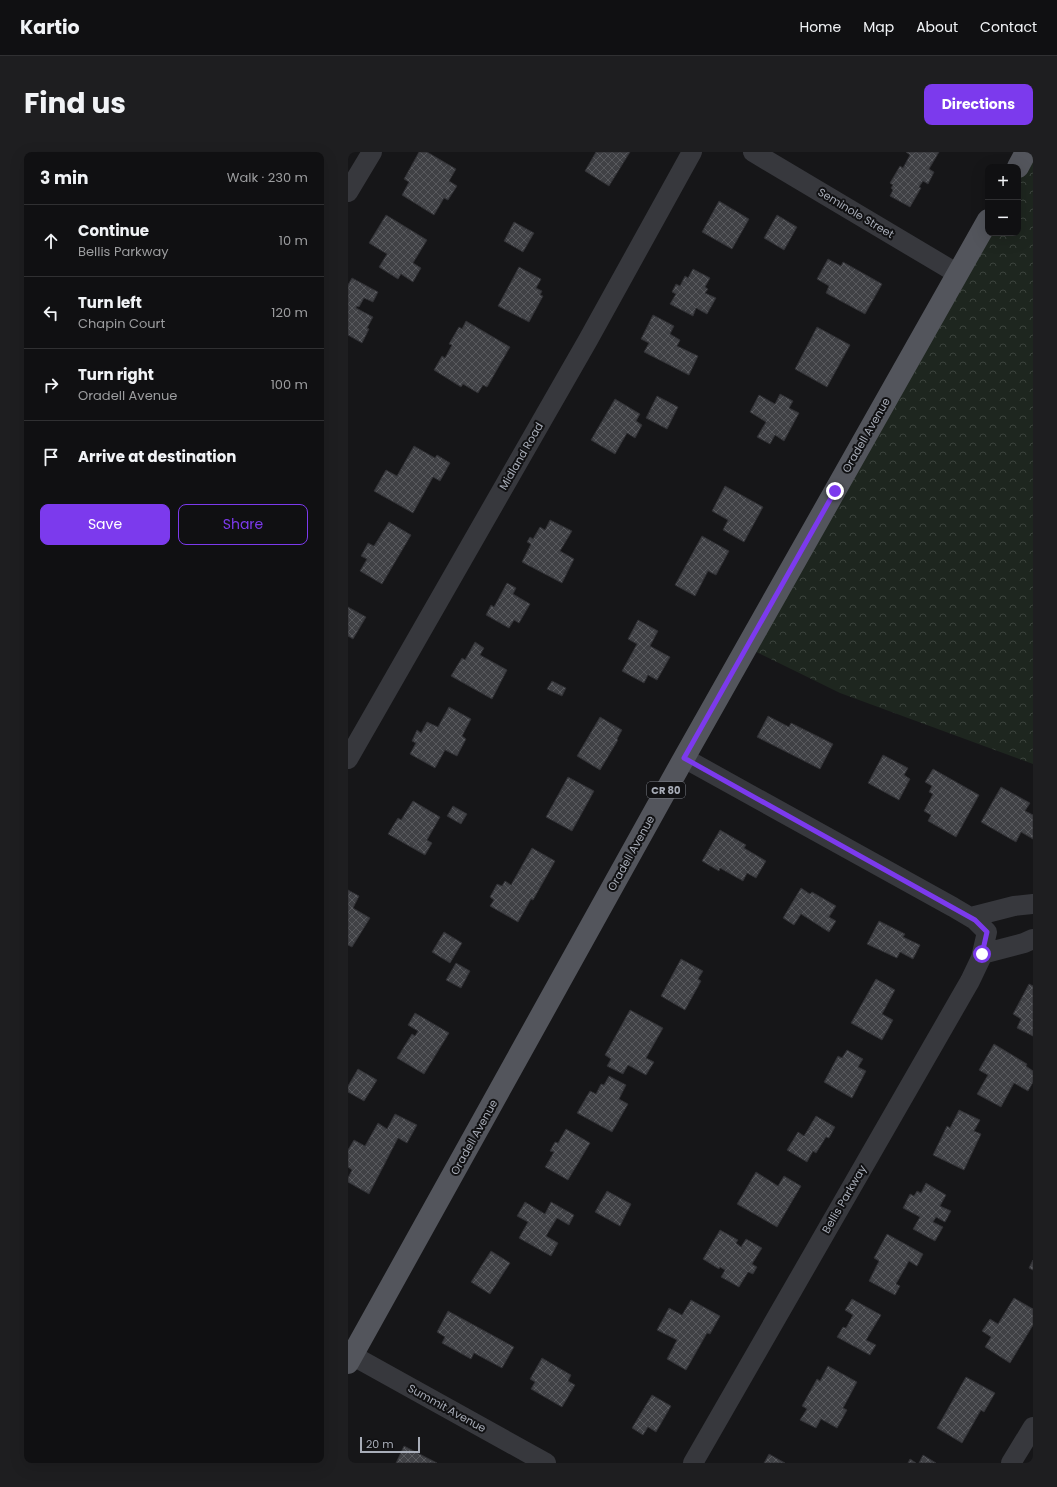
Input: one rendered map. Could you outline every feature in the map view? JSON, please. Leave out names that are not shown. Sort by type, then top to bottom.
[{"type":"main road","points":[[1020,164],[1026,152]]},
{"type":"main road","name":"Oradell Avenue","points":[[349,1358],[684,758],[985,225]]},
{"type":"street","points":[[348,192],[372,152]]},
{"type":"street","name":"Midland Road","points":[[348,759],[588,340],[692,152]]},
{"type":"street","name":"Seminole Street","points":[[753,152],[958,274]]},
{"type":"street","points":[[684,758],[971,917],[1014,906],[1033,904]]},
{"type":"street","name":"Bellis Parkway","points":[[693,1463],[970,981],[982,954],[987,932],[971,917]]},
{"type":"street","points":[[982,954],[1024,943],[1033,939]]},
{"type":"street","name":"Summit Avenue","points":[[349,1358],[546,1463]]},
{"type":"street","points":[[1011,1463],[1033,1427]]},
{"type":"green space","points":[[1033,152],[1033,764],[840,693],[746,647],[986,236],[1021,236],[1021,164]]},
{"type":"building","points":[[419,152],[427,152],[456,169],[449,181],[457,186],[448,200],[444,198],[434,215],[402,195],[409,182],[404,179]]},
{"type":"building","points":[[596,152],[630,152],[609,186],[585,171]]},
{"type":"building","points":[[906,152],[939,152],[929,169],[934,172],[928,184],[923,181],[919,187],[921,188],[910,207],[890,196],[893,190],[891,188],[893,185],[890,183],[900,166],[903,168],[910,155]]},
{"type":"building","points":[[719,201],[749,219],[732,249],[702,232]]},
{"type":"building","points":[[386,215],[427,240],[413,263],[421,268],[413,282],[401,274],[398,279],[379,267],[387,254],[369,243]]},
{"type":"building","points":[[777,215],[797,227],[784,250],[764,238]]},
{"type":"building","points":[[514,222],[534,233],[523,252],[504,241]]},
{"type":"building","points":[[828,259],[841,266],[843,262],[882,284],[865,314],[826,293],[829,286],[817,279]]},
{"type":"building","points":[[519,267],[541,279],[536,288],[542,291],[540,295],[543,296],[529,322],[498,306]]},
{"type":"building","points":[[693,269],[710,278],[705,287],[708,289],[705,293],[716,298],[707,314],[696,308],[693,316],[670,304],[676,294],[672,292],[676,284],[680,286],[685,276],[688,278]]},
{"type":"building","points":[[352,278],[378,292],[373,302],[364,298],[359,307],[357,306],[356,308],[373,317],[367,328],[369,329],[362,343],[348,335],[348,285]]},
{"type":"building","points":[[653,315],[674,326],[670,334],[680,340],[677,346],[698,356],[689,375],[644,352],[649,343],[641,339]]},
{"type":"building","points":[[466,321],[510,347],[487,387],[483,385],[478,393],[463,384],[461,387],[434,370],[442,356],[445,358],[452,345],[449,344],[459,327],[462,329]]},
{"type":"building","points":[[817,327],[850,345],[827,387],[795,369]]},
{"type":"building","points":[[780,394],[793,401],[789,408],[799,413],[784,441],[775,435],[770,444],[757,437],[766,422],[750,412],[759,395],[775,404]]},
{"type":"building","points":[[657,396],[678,407],[667,429],[646,418]]},
{"type":"building","points":[[615,399],[640,414],[636,421],[642,425],[635,438],[627,433],[615,454],[591,440]]},
{"type":"building","points":[[414,446],[435,458],[437,455],[450,463],[440,481],[433,477],[413,513],[374,491],[386,470],[397,476]]},
{"type":"building","points":[[725,486],[763,507],[744,542],[723,530],[728,520],[712,511]]},
{"type":"building","points":[[550,520],[572,531],[560,551],[574,559],[562,583],[522,562],[531,544],[527,542],[530,537],[533,539],[540,527],[545,530]]},
{"type":"building","points":[[389,522],[411,535],[382,584],[360,571],[367,559],[361,556],[368,543],[374,546]]},
{"type":"building","points":[[702,536],[729,551],[716,575],[708,571],[695,596],[675,585]]},
{"type":"building","points":[[507,583],[516,588],[513,594],[530,604],[519,623],[514,620],[509,628],[486,615],[491,605],[494,607]]},
{"type":"building","points":[[348,607],[366,617],[353,639],[348,636]]},
{"type":"building","points":[[638,620],[658,631],[650,646],[670,657],[657,680],[648,675],[644,683],[622,671],[637,644],[628,639]]},
{"type":"building","points":[[475,642],[484,648],[480,655],[507,670],[492,699],[451,676],[462,658],[465,660]]},
{"type":"building","points":[[552,681],[566,688],[562,696],[547,689]]},
{"type":"building","points":[[449,707],[471,719],[462,736],[466,739],[457,756],[445,750],[435,768],[410,754],[416,743],[412,741],[417,730],[421,733],[427,722],[438,727]]},
{"type":"building","points":[[768,716],[789,727],[791,723],[833,744],[820,769],[757,737]]},
{"type":"building","points":[[600,717],[622,730],[617,739],[618,740],[600,770],[577,756]]},
{"type":"building","points":[[883,755],[908,768],[904,775],[910,779],[899,800],[868,783]]},
{"type":"building","points":[[933,769],[979,795],[956,837],[928,821],[931,815],[924,811],[933,794],[929,792],[932,786],[925,782]]},
{"type":"building","points":[[568,777],[594,791],[572,831],[546,817]]},
{"type":"building","points":[[1001,787],[1030,803],[1025,811],[1033,815],[1033,839],[1021,832],[1016,842],[981,822]]},
{"type":"building","points":[[413,801],[440,817],[427,840],[432,843],[425,855],[388,834],[398,818],[401,820]]},
{"type":"building","points":[[453,806],[467,814],[461,824],[447,816]]},
{"type":"building","points":[[720,830],[746,845],[744,848],[766,861],[756,878],[747,873],[743,881],[720,868],[719,871],[702,861]]},
{"type":"building","points":[[532,848],[555,861],[533,900],[531,899],[518,922],[490,906],[494,900],[490,897],[497,884],[502,886],[505,881],[511,885]]},
{"type":"building","points":[[801,888],[810,894],[812,892],[836,906],[829,917],[836,921],[829,932],[801,914],[794,925],[783,918]]},
{"type":"building","points":[[348,890],[359,896],[353,908],[370,918],[352,947],[348,945]]},
{"type":"building","points":[[879,921],[905,934],[903,937],[920,945],[913,959],[900,952],[897,958],[867,944]]},
{"type":"building","points":[[444,932],[462,943],[450,963],[432,952]]},
{"type":"building","points":[[681,959],[703,971],[698,979],[701,981],[685,1010],[661,996]]},
{"type":"building","points":[[456,963],[470,971],[461,988],[446,980]]},
{"type":"building","points":[[876,979],[895,990],[882,1014],[893,1020],[882,1040],[851,1023]]},
{"type":"building","points":[[1029,984],[1033,986],[1033,1036],[1017,1028],[1021,1019],[1013,1014]]},
{"type":"building","points":[[630,1010],[663,1028],[646,1058],[654,1062],[646,1075],[628,1065],[623,1074],[607,1066],[611,1059],[605,1055]]},
{"type":"building","points":[[415,1013],[449,1033],[424,1074],[397,1058],[412,1034],[415,1036],[418,1031],[408,1025]]},
{"type":"building","points":[[994,1044],[1027,1064],[1026,1066],[1033,1071],[1033,1082],[1028,1091],[1014,1083],[1001,1107],[977,1094],[988,1075],[979,1070]]},
{"type":"building","points":[[847,1050],[863,1059],[858,1067],[866,1071],[852,1098],[824,1082],[838,1056],[842,1058]]},
{"type":"building","points":[[358,1069],[377,1080],[364,1101],[348,1092],[348,1086]]},
{"type":"building","points":[[609,1076],[626,1085],[619,1099],[628,1104],[612,1132],[577,1113],[590,1091],[596,1094],[601,1084],[604,1085]]},
{"type":"building","points":[[959,1110],[980,1120],[974,1131],[981,1134],[964,1170],[933,1155],[947,1126],[950,1128]]},
{"type":"building","points":[[395,1114],[417,1125],[407,1143],[398,1138],[369,1194],[348,1182],[348,1178],[352,1170],[348,1167],[348,1150],[354,1140],[365,1146],[378,1123],[387,1129]]},
{"type":"building","points":[[816,1116],[835,1127],[829,1138],[826,1137],[816,1153],[813,1151],[807,1162],[787,1150],[798,1132],[804,1136]]},
{"type":"building","points":[[566,1129],[590,1143],[568,1180],[545,1167],[554,1152],[550,1151],[555,1142],[558,1143]]},
{"type":"building","points":[[756,1172],[778,1186],[784,1176],[801,1186],[777,1227],[737,1204]]},
{"type":"building","points":[[926,1183],[946,1195],[940,1206],[951,1211],[945,1222],[936,1217],[933,1222],[943,1227],[935,1241],[913,1229],[920,1217],[903,1208],[910,1194],[914,1196],[917,1191],[921,1193]]},
{"type":"building","points":[[607,1191],[631,1204],[620,1226],[595,1212]]},
{"type":"building","points":[[525,1202],[545,1214],[551,1202],[574,1215],[569,1225],[557,1218],[546,1236],[558,1243],[551,1256],[519,1238],[528,1222],[517,1216]]},
{"type":"building","points":[[720,1230],[738,1240],[736,1243],[741,1247],[746,1239],[762,1248],[752,1264],[757,1267],[753,1274],[748,1272],[739,1287],[721,1277],[725,1270],[720,1267],[719,1269],[703,1259]]},
{"type":"building","points":[[887,1234],[923,1254],[917,1266],[909,1261],[896,1284],[900,1286],[895,1295],[869,1281],[879,1261],[874,1258]]},
{"type":"building","points":[[491,1251],[510,1263],[490,1294],[471,1282]]},
{"type":"building","points":[[1033,1260],[1033,1270],[1029,1268]]},
{"type":"building","points":[[1014,1298],[1033,1309],[1033,1325],[1010,1363],[985,1347],[991,1337],[982,1331],[990,1319],[998,1324]]},
{"type":"building","points":[[852,1299],[881,1315],[866,1340],[876,1345],[870,1355],[837,1337],[843,1327],[846,1328],[853,1315],[845,1310]]},
{"type":"building","points":[[691,1300],[720,1316],[710,1334],[707,1333],[686,1370],[667,1359],[677,1340],[657,1330],[669,1308],[682,1315]]},
{"type":"building","points":[[448,1311],[514,1347],[502,1368],[474,1353],[471,1359],[442,1343],[445,1337],[437,1332]]},
{"type":"building","points":[[542,1358],[571,1375],[568,1381],[575,1385],[562,1407],[531,1389],[535,1382],[530,1379]]},
{"type":"building","points":[[828,1366],[857,1382],[843,1408],[847,1410],[837,1428],[821,1419],[816,1428],[800,1420],[807,1409],[802,1406],[817,1379],[820,1381]]},
{"type":"building","points":[[966,1377],[995,1393],[984,1412],[981,1410],[962,1443],[937,1428]]},
{"type":"building","points":[[652,1395],[671,1406],[656,1432],[648,1427],[643,1435],[632,1428]]},
{"type":"building","points":[[404,1446],[437,1463],[396,1463]]},
{"type":"building","points":[[769,1454],[785,1463],[764,1463]]},
{"type":"building","points":[[923,1455],[936,1463],[919,1463]]},
{"type":"building","points":[[910,1459],[916,1463],[908,1463]]},
{"type":"route","points":[[835,491],[684,758],[975,920],[987,932],[982,954]]}]
